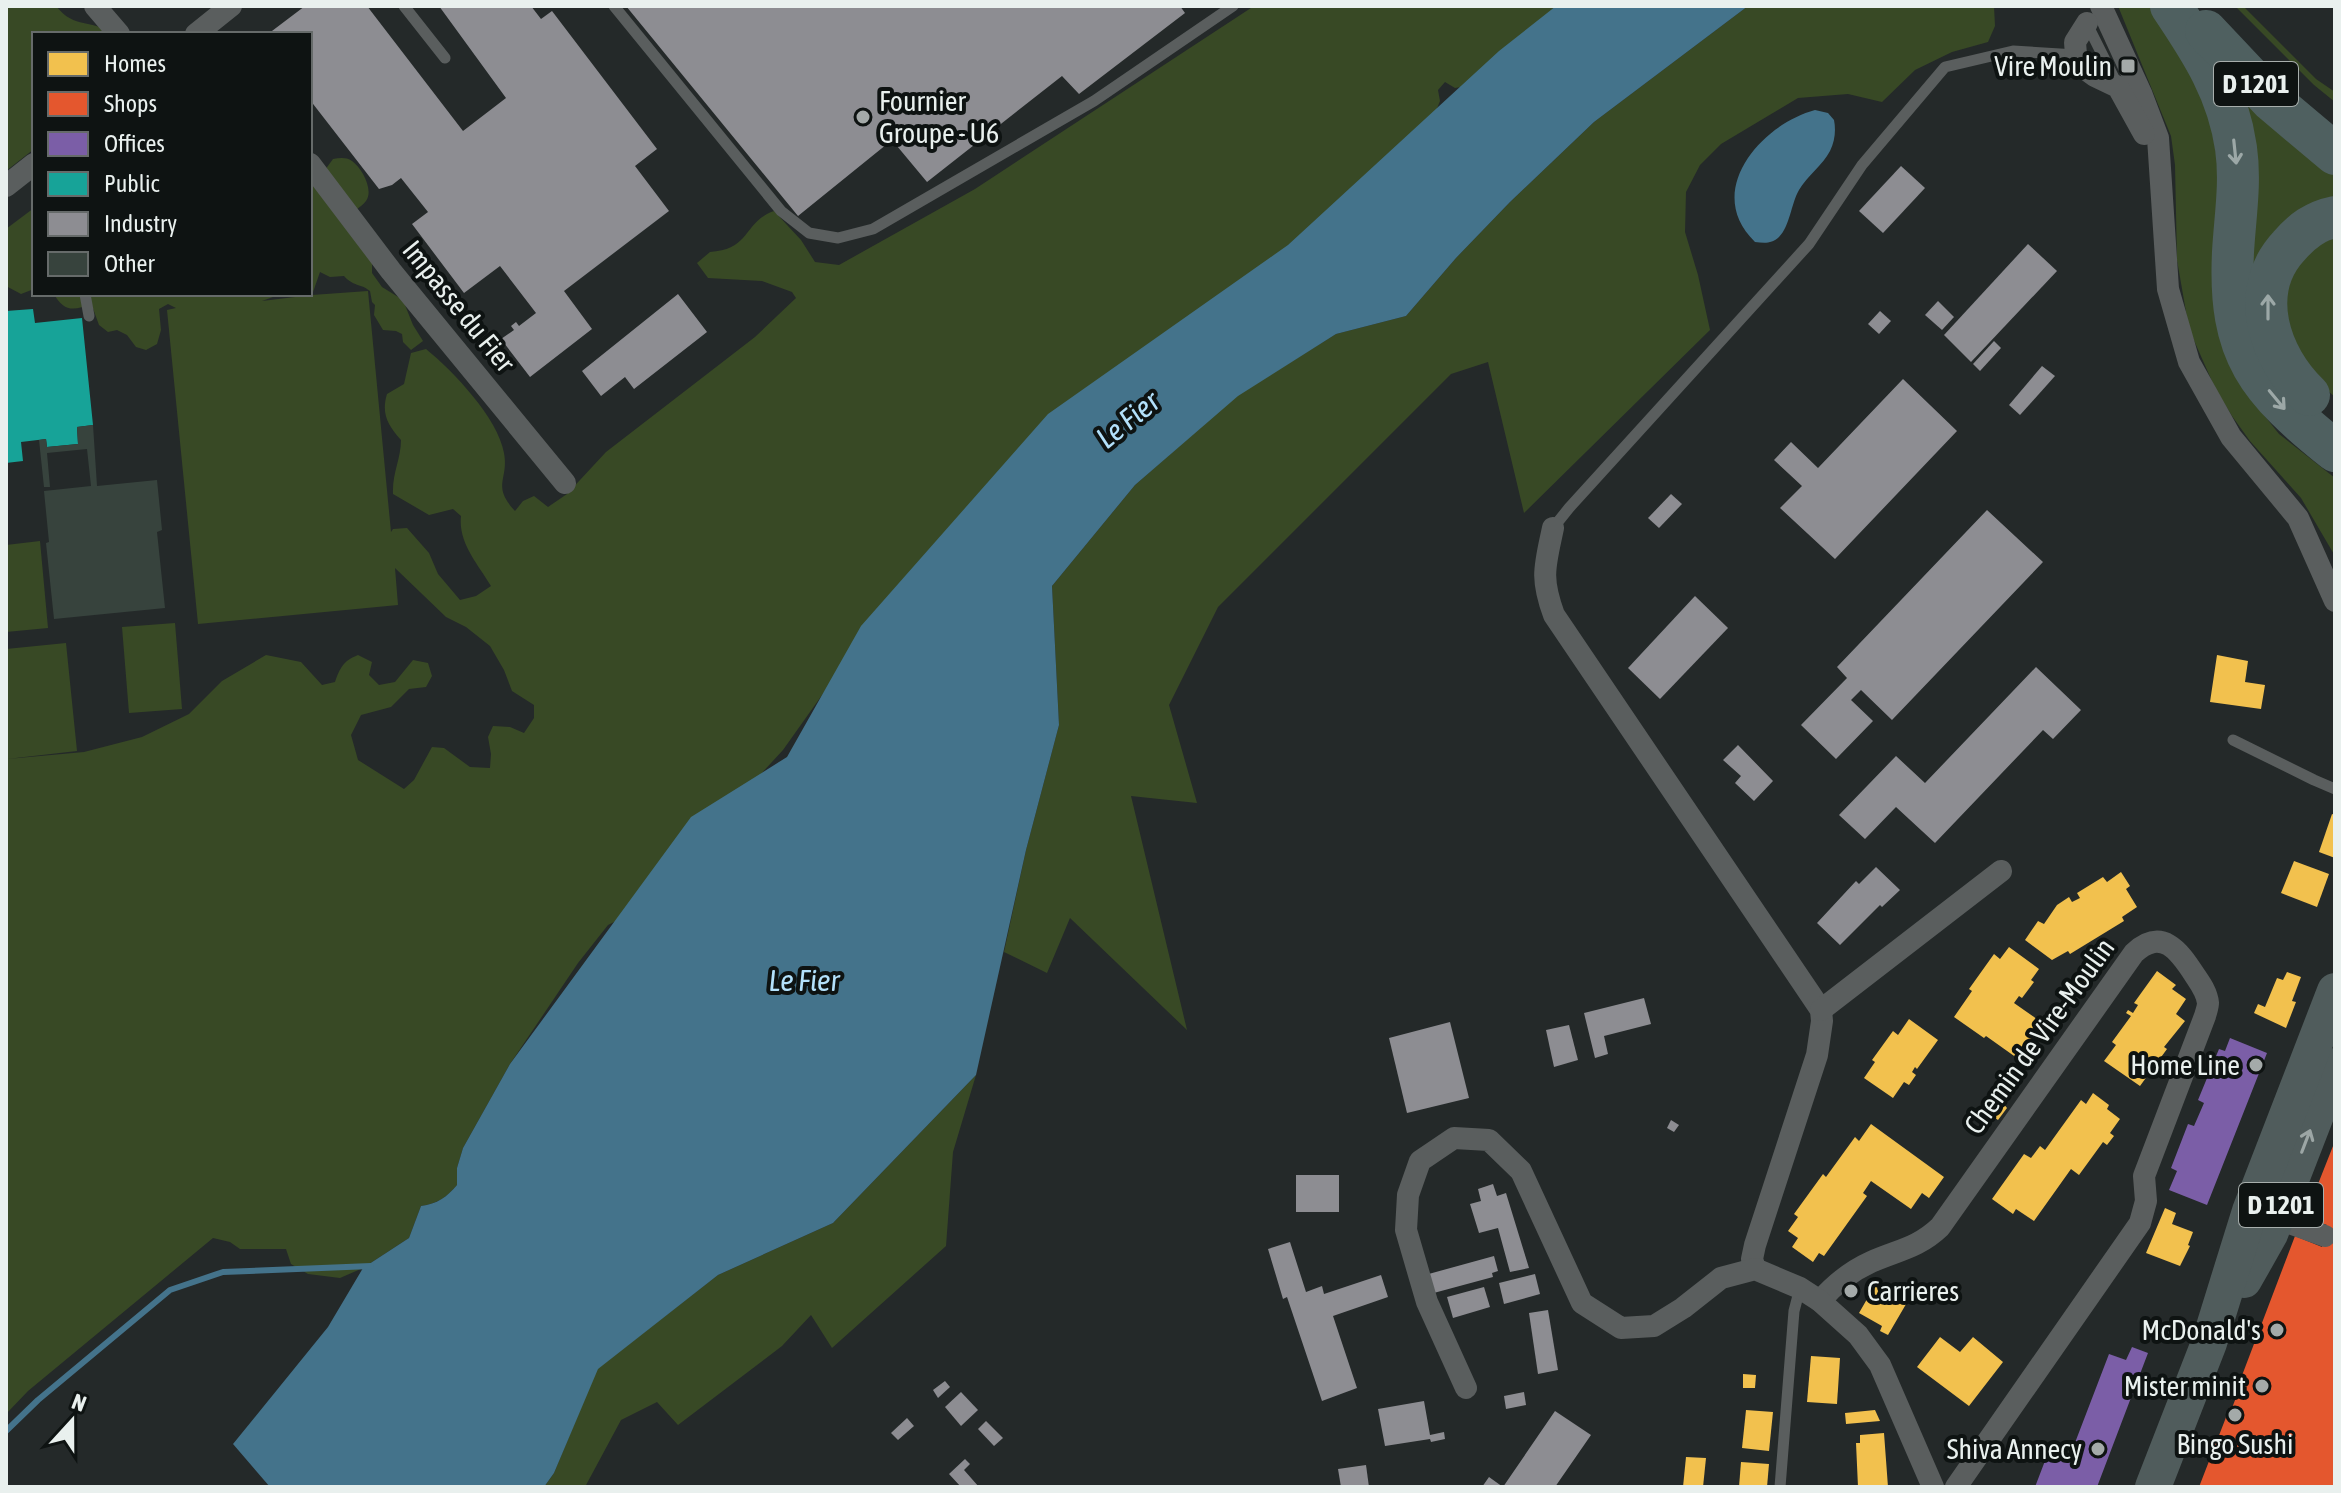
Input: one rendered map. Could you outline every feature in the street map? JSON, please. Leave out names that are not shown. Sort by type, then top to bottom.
[{"type":"highway","points":[[2171,6],[2202,52],[2229,114],[2236,151],[2238,198],[2233,287],[2235,315],[2244,352],[2260,380],[2290,415],[2335,451]]},
{"type":"highway","name":"D 1201","points":[[2184,6],[2272,101],[2335,154]]},
{"type":"highway","points":[[2221,16],[2335,120]]},
{"type":"highway","name":"D 1201","points":[[2221,16],[2279,85],[2335,136]]},
{"type":"highway","points":[[2335,217],[2321,220],[2301,232],[2283,253],[2269,280],[2266,312],[2270,336],[2281,361],[2306,392],[2335,416]]},
{"type":"main road","name":"D 1201","points":[[2153,1487],[2211,1337],[2250,1211],[2335,991]]},
{"type":"main road","name":"D 1201","points":[[2211,1337],[2270,1234],[2335,1066]]},
{"type":"street","points":[[95,6],[117,32]]},
{"type":"street","points":[[204,31],[231,6]]},
{"type":"street","points":[[2158,164],[2118,87],[2084,68],[2076,55],[2075,42],[2094,14],[2149,112],[2158,138],[2168,289],[2189,362],[2231,437],[2298,518],[2335,601]]},
{"type":"street","points":[[6,186],[32,166]]},
{"type":"street","name":"Impasse du Fier","points":[[312,167],[391,271],[565,483]]},
{"type":"street","points":[[1553,528],[1544,573],[1547,596],[1554,615],[1821,1010],[1817,1055],[1755,1245],[1752,1259],[1755,1269]]},
{"type":"street","points":[[1821,1010],[2001,871]]},
{"type":"street","name":"Chemin de Vire-Moulin","points":[[1820,1301],[1835,1284],[1855,1271],[1927,1240],[1940,1227],[2134,953],[2154,942],[2175,948],[2205,990],[2208,1003],[2144,1176],[2145,1210],[2140,1223],[1956,1487]]},
{"type":"street","points":[[1466,1388],[1427,1302],[1406,1230],[1408,1195],[1420,1161],[1454,1138],[1489,1140],[1521,1171],[1582,1303],[1621,1328],[1654,1326],[1721,1278],[1755,1269],[1800,1288],[1820,1301],[1858,1335],[1880,1365],[1933,1487]]},
{"type":"street","points":[[2292,1224],[2325,1236]]},
{"type":"lane","points":[[404,6],[445,58]]},
{"type":"lane","points":[[614,6],[781,211],[809,233],[838,238],[873,229],[1094,101],[1233,6]]},
{"type":"lane","points":[[2094,14],[2118,87]]},
{"type":"lane","points":[[1553,528],[1809,244],[1862,165],[1945,67],[2013,51],[2076,55]]},
{"type":"lane","points":[[85,296],[89,316]]},
{"type":"lane","points":[[2233,740],[2335,789]]},
{"type":"lane","points":[[1780,1487],[1794,1311],[1800,1288]]},
{"type":"green space","points":[[6,6],[56,6],[70,18],[104,29],[108,32],[32,32],[32,151],[6,171]]},
{"type":"green space","points":[[1254,6],[1560,6],[1473,85],[1455,88],[1445,82],[1438,90],[1440,101],[1434,116],[827,688],[783,750],[634,912],[608,925],[578,963],[510,1064],[463,1148],[457,1168],[458,1184],[441,1199],[421,1206],[409,1238],[363,1268],[340,1278],[308,1274],[291,1264],[286,1249],[240,1249],[230,1242],[213,1238],[28,1391],[6,1414],[6,649],[66,643],[77,751],[7,759],[84,752],[142,737],[189,714],[222,681],[266,655],[301,662],[322,685],[335,682],[343,666],[358,655],[372,662],[369,675],[379,685],[395,682],[413,660],[428,663],[432,676],[426,687],[409,689],[391,707],[361,715],[351,735],[358,760],[404,789],[414,780],[432,747],[444,748],[470,767],[490,768],[488,737],[493,726],[510,727],[524,733],[534,718],[534,705],[512,691],[490,646],[466,627],[446,617],[395,568],[398,605],[198,624],[167,310],[176,308],[168,304],[159,309],[161,330],[157,344],[146,350],[136,347],[127,335],[117,330],[108,332],[99,325],[91,303],[70,308],[61,304],[55,296],[276,296],[262,301],[368,291],[391,532],[393,529],[407,528],[429,553],[438,574],[460,600],[476,596],[491,586],[466,544],[461,516],[453,509],[429,515],[393,494],[401,440],[387,419],[385,401],[387,394],[404,384],[411,353],[426,349],[461,382],[484,411],[500,439],[505,462],[502,488],[515,511],[523,501],[534,496],[548,507],[567,494],[606,452],[755,337],[796,298],[792,292],[762,281],[708,278],[697,263],[710,252],[733,246],[764,216],[774,211],[801,240],[815,262],[839,265],[975,189]]},
{"type":"green space","points":[[1748,6],[1994,6],[1995,26],[1988,42],[1952,52],[1915,70],[1882,102],[1848,94],[1798,98],[1721,144],[1700,165],[1686,192],[1685,232],[1710,330],[1524,513],[1488,362],[1451,374],[1218,607],[1169,705],[1197,803],[1131,796],[1187,1030],[1070,918],[1047,973],[1004,952],[1026,850],[1059,725],[1052,586],[1135,485],[1238,395],[1336,334],[1406,316],[1510,202],[1594,122]]},
{"type":"green space","points":[[2118,6],[2158,6],[2202,71],[2260,410],[2279,434],[2335,478],[2335,556],[2301,498],[2232,416],[2215,388],[2189,329],[2177,260],[2175,165],[2171,136]]},
{"type":"green space","points":[[2235,6],[2243,6],[2316,79],[2335,92],[2335,102],[2314,85]]},
{"type":"green space","points":[[2236,80],[2335,169],[2335,201],[2252,338]]},
{"type":"green space","points":[[345,158],[356,164],[368,185],[366,201],[356,210],[372,258],[372,273],[382,287],[403,300],[423,341],[411,350],[403,342],[402,334],[383,330],[374,315],[375,305],[370,291],[344,276],[330,277],[320,272],[312,295],[312,173],[322,174],[333,159]]},
{"type":"green space","points":[[32,210],[32,290],[21,294],[6,286],[6,229]]},
{"type":"green space","points":[[2335,234],[2335,397],[2311,376],[2294,349],[2285,304],[2286,284],[2311,245]]},
{"type":"green space","points":[[40,541],[48,628],[6,632],[6,545]]},
{"type":"green space","points":[[175,623],[182,709],[129,713],[122,627]]},
{"type":"green space","points":[[976,1075],[953,1152],[946,1246],[832,1348],[811,1315],[782,1346],[678,1425],[657,1402],[621,1420],[585,1487],[544,1487],[554,1473],[597,1369],[718,1275],[833,1223]]},
{"type":"water","name":"Le Fier","points":[[1556,6],[1748,6],[1594,122],[1510,202],[1406,316],[1336,334],[1238,396],[1135,485],[1052,586],[1059,725],[1026,850],[976,1075],[833,1223],[718,1275],[598,1369],[554,1473],[544,1487],[270,1487],[233,1444],[328,1327],[363,1268],[409,1238],[421,1206],[441,1199],[457,1185],[457,1168],[463,1148],[510,1064],[691,817],[787,757],[861,626],[1048,414],[1288,245],[1499,51]]},
{"type":"water","points":[[1815,110],[1828,113],[1834,120],[1835,136],[1830,151],[1799,190],[1786,227],[1779,237],[1771,242],[1755,242],[1740,223],[1735,202],[1737,182],[1745,163],[1758,145],[1775,130]]},
{"type":"building: Homes","points":[[2217,655],[2248,661],[2245,682],[2265,685],[2261,709],[2210,702]]},
{"type":"building: Homes","points":[[2332,814],[2335,815],[2335,858],[2319,852]]},
{"type":"building: Homes","points":[[2294,861],[2329,874],[2317,907],[2281,893]]},
{"type":"building: Homes","points":[[2121,872],[2130,886],[2126,889],[2137,907],[2122,917],[2124,921],[2070,954],[2068,951],[2052,960],[2025,940],[2038,921],[2044,924],[2057,905],[2069,897],[2072,902],[2080,898],[2077,893],[2103,877],[2107,882]]},
{"type":"building: Homes","points":[[2009,947],[2039,969],[2031,980],[2034,982],[2014,1003],[2044,1024],[2032,1041],[2037,1044],[2024,1063],[1954,1017],[1994,954],[2000,959]]},
{"type":"building: Homes","points":[[2085,968],[2094,975],[2080,994],[2071,987]]},
{"type":"building: Homes","points":[[2157,971],[2176,985],[2172,989],[2186,999],[2176,1014],[2185,1021],[2164,1047],[2167,1049],[2140,1086],[2104,1061],[2116,1045],[2112,1042],[2131,1016],[2126,1013],[2128,1010],[2133,1013],[2138,1005],[2134,1003]]},
{"type":"building: Homes","points":[[2287,972],[2301,977],[2286,1028],[2254,1013],[2258,1004],[2265,1007],[2277,978],[2283,980]]},
{"type":"building: Homes","points":[[1909,1019],[1938,1040],[1917,1069],[1915,1067],[1912,1072],[1916,1075],[1909,1085],[1904,1082],[1893,1098],[1864,1078],[1875,1062],[1872,1060],[1893,1031],[1898,1035]]},
{"type":"building: Homes","points":[[2093,1093],[2109,1105],[2107,1109],[2120,1119],[2110,1133],[2114,1136],[2107,1145],[2103,1142],[2079,1175],[2071,1169],[2034,1221],[2016,1209],[2013,1214],[1992,1199],[2024,1154],[2031,1158],[2040,1146],[2045,1150],[2081,1100],[2086,1104]]},
{"type":"building: Homes","points":[[1998,1097],[2007,1108],[1998,1120],[1988,1113]]},
{"type":"building: Homes","points":[[1871,1124],[1944,1177],[1929,1198],[1922,1193],[1911,1209],[1871,1181],[1863,1193],[1867,1196],[1824,1256],[1819,1253],[1813,1262],[1792,1247],[1798,1238],[1788,1231],[1798,1217],[1794,1214],[1823,1174],[1826,1177],[1855,1137],[1859,1141]]},
{"type":"building: Homes","points":[[2165,1208],[2176,1213],[2172,1224],[2193,1232],[2180,1266],[2146,1253]]},
{"type":"building: Homes","points":[[1878,1280],[1909,1299],[1888,1335],[1880,1331],[1882,1326],[1859,1313]]},
{"type":"building: Homes","name":"Carrieres","points":[[1851,1284],[1857,1288],[1850,1299],[1844,1294]]},
{"type":"building: Homes","points":[[1940,1337],[1960,1352],[1973,1337],[2003,1362],[1969,1406],[1917,1367]]},
{"type":"building: Homes","points":[[1811,1356],[1840,1358],[1837,1404],[1807,1402]]},
{"type":"building: Homes","points":[[1743,1374],[1756,1375],[1755,1388],[1743,1388]]},
{"type":"building: Homes","points":[[1746,1410],[1773,1412],[1769,1451],[1742,1448]]},
{"type":"building: Homes","points":[[1875,1410],[1880,1421],[1846,1424],[1845,1413]]},
{"type":"building: Homes","points":[[1884,1433],[1888,1487],[1858,1487],[1856,1443],[1860,1443],[1860,1435]]},
{"type":"building: Homes","points":[[1686,1457],[1706,1458],[1703,1487],[1683,1487]]},
{"type":"building: Homes","points":[[1741,1462],[1769,1464],[1767,1487],[1739,1487]]},
{"type":"building: Shops","points":[[2335,1141],[2335,1487],[2199,1487],[2232,1408],[2295,1236],[2322,1247],[2327,1225],[2305,1217]]},
{"type":"building: Offices","points":[[2230,1038],[2267,1053],[2207,1205],[2169,1190],[2177,1171],[2171,1168],[2188,1124],[2194,1126],[2204,1103],[2198,1100],[2219,1049],[2225,1051]]},
{"type":"building: Offices","points":[[2132,1347],[2148,1353],[2097,1487],[2035,1487],[2048,1453],[2068,1461],[2109,1354],[2126,1360]]},
{"type":"building: Public","points":[[33,309],[35,323],[82,318],[93,425],[77,427],[78,444],[47,447],[46,439],[21,442],[23,461],[6,463],[6,311]]},
{"type":"building: Industry","points":[[305,6],[367,6],[463,131],[506,98],[439,6],[531,6],[541,19],[552,11],[657,149],[635,166],[669,211],[564,291],[592,329],[530,377],[501,339],[514,330],[511,326],[516,322],[519,326],[536,313],[500,266],[464,293],[412,224],[428,212],[401,178],[379,189],[312,103],[312,32],[271,32]]},
{"type":"building: Industry","name":"Fournier Groupe - U6","points":[[626,6],[1180,6],[1185,13],[1079,94],[1062,76],[927,182],[892,140],[798,216]]},
{"type":"building: Industry","points":[[1901,166],[1925,188],[1883,233],[1859,211]]},
{"type":"building: Industry","points":[[2028,244],[2057,271],[1971,362],[1944,335]]},
{"type":"building: Industry","points":[[678,294],[707,332],[634,389],[625,377],[601,396],[582,371]]},
{"type":"building: Industry","points":[[1938,301],[1954,317],[1942,330],[1925,315]]},
{"type":"building: Industry","points":[[1880,311],[1891,321],[1879,334],[1868,324]]},
{"type":"building: Industry","points":[[1994,341],[2001,348],[1980,371],[1973,364]]},
{"type":"building: Industry","points":[[2042,366],[2055,376],[2020,415],[2009,405]]},
{"type":"building: Industry","points":[[1903,379],[1957,431],[1835,559],[1780,508],[1802,486],[1774,460],[1791,442],[1818,468]]},
{"type":"building: Industry","points":[[1671,494],[1682,504],[1659,528],[1648,518]]},
{"type":"building: Industry","points":[[1987,510],[2043,562],[1892,720],[1861,690],[1851,700],[1873,721],[1836,759],[1801,725],[1847,678],[1837,667]]},
{"type":"building: Industry","points":[[1695,596],[1728,628],[1660,699],[1628,668]]},
{"type":"building: Industry","points":[[2036,667],[2081,710],[2053,739],[2043,730],[1935,843],[1896,807],[1865,839],[1839,815],[1896,756],[1925,783]]},
{"type":"building: Industry","points":[[1738,745],[1773,781],[1754,801],[1735,783],[1741,776],[1723,760]]},
{"type":"building: Industry","points":[[1876,867],[1900,890],[1882,907],[1880,905],[1840,945],[1817,923],[1856,881],[1859,884]]},
{"type":"building: Industry","points":[[1644,998],[1651,1024],[1604,1036],[1608,1054],[1595,1058],[1584,1013]]},
{"type":"building: Industry","points":[[1450,1022],[1469,1098],[1407,1113],[1389,1038]]},
{"type":"building: Industry","points":[[1569,1025],[1578,1060],[1554,1067],[1546,1030]]},
{"type":"building: Industry","points":[[1671,1120],[1679,1125],[1674,1132],[1667,1128]]},
{"type":"building: Industry","points":[[1296,1175],[1339,1175],[1339,1212],[1296,1212]]},
{"type":"building: Industry","points":[[1493,1184],[1497,1196],[1506,1193],[1529,1268],[1510,1272],[1498,1228],[1479,1233],[1470,1204],[1481,1201],[1478,1189]]},
{"type":"building: Industry","points":[[1290,1242],[1306,1292],[1322,1286],[1324,1294],[1381,1275],[1388,1297],[1333,1316],[1357,1388],[1322,1401],[1287,1297],[1283,1299],[1268,1249]]},
{"type":"building: Industry","points":[[1494,1256],[1498,1271],[1492,1273],[1493,1277],[1430,1294],[1425,1275]]},
{"type":"building: Industry","points":[[1535,1274],[1540,1294],[1504,1304],[1499,1283]]},
{"type":"building: Industry","points":[[1484,1287],[1490,1307],[1453,1318],[1447,1297]]},
{"type":"building: Industry","points":[[1548,1310],[1558,1370],[1538,1374],[1529,1313]]},
{"type":"building: Industry","points":[[945,1381],[950,1387],[938,1398],[933,1390]]},
{"type":"building: Industry","points":[[961,1392],[978,1410],[961,1426],[945,1407]]},
{"type":"building: Industry","points":[[1524,1392],[1526,1405],[1506,1409],[1504,1396]]},
{"type":"building: Industry","points":[[1424,1401],[1430,1435],[1444,1432],[1445,1439],[1385,1446],[1378,1409]]},
{"type":"building: Industry","points":[[1555,1411],[1591,1435],[1555,1487],[1503,1487]]},
{"type":"building: Industry","points":[[907,1418],[914,1426],[898,1440],[891,1433]]},
{"type":"building: Industry","points":[[986,1421],[1003,1438],[994,1446],[978,1429]]},
{"type":"building: Industry","points":[[965,1459],[970,1464],[964,1470],[979,1487],[961,1487],[949,1474]]},
{"type":"building: Industry","points":[[1366,1465],[1369,1487],[1341,1487],[1338,1469]]},
{"type":"building: Industry","points":[[1489,1477],[1503,1487],[1482,1487]]},
{"type":"building: Other","points":[[93,425],[97,486],[157,480],[162,530],[157,532],[165,608],[54,619],[44,491],[91,486],[87,449],[47,453],[50,487],[44,487],[39,440],[46,439],[47,447],[78,444],[77,427]]},
{"type":"waterway","points":[[6,1431],[38,1400],[170,1290],[223,1272],[371,1266]]},
{"type":"place","name":"Vire Moulin","points":[[2128,66]]},
{"type":"place","name":"Fournier Groupe - U6","points":[[863,117]]},
{"type":"place","name":"Home Line","points":[[2256,1065]]},
{"type":"place","name":"Carrieres","points":[[1851,1291]]},
{"type":"place","name":"McDonald's","points":[[2277,1330]]},
{"type":"place","name":"Mister minit","points":[[2262,1386]]},
{"type":"place","name":"Bingo Sushi","points":[[2235,1415]]},
{"type":"place","name":"Shiva Annecy","points":[[2098,1449]]}]
